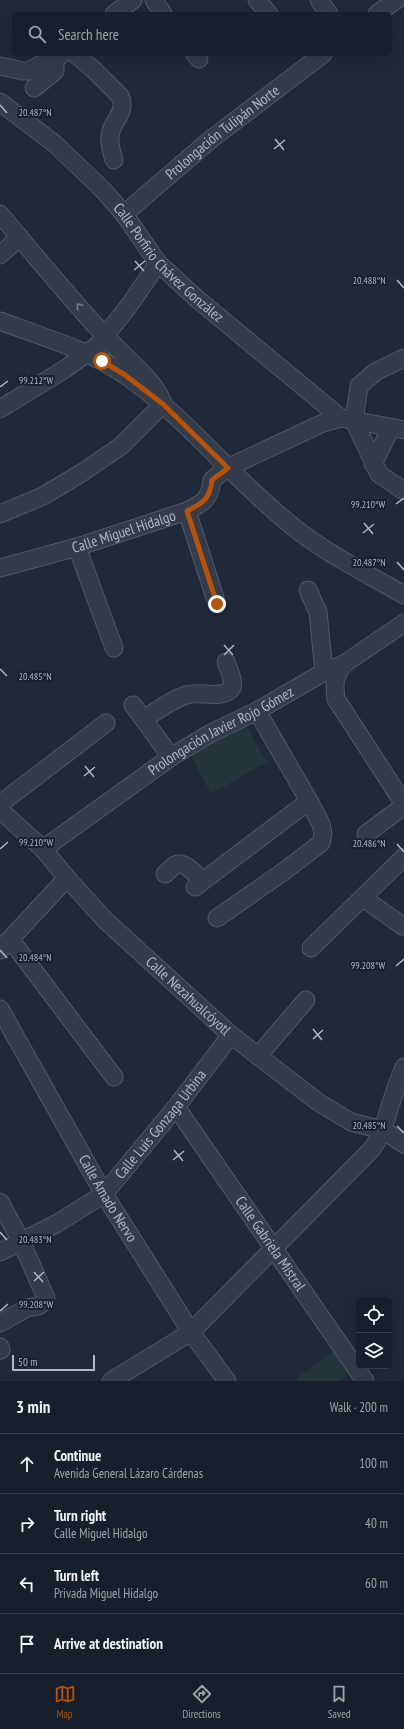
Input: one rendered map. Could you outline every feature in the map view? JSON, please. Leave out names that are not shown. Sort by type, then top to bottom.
[{"type":"street","points":[[117,12],[133,0]]},
{"type":"street","points":[[154,0],[162,12]]},
{"type":"street","points":[[257,0],[267,12]]},
{"type":"street","points":[[319,0],[328,12]]},
{"type":"street","points":[[380,12],[396,0]]},
{"type":"street","points":[[77,56],[93,69],[120,96],[123,102],[123,107],[111,131],[111,152],[114,160]]},
{"type":"street","points":[[0,66],[28,71],[58,57]]},
{"type":"street","points":[[34,88],[55,71],[58,57]]},
{"type":"street","name":"Prolongación Tulipán Norte","points":[[124,214],[210,140],[313,57]]},
{"type":"street","name":"Calle Porfirio Chávez González","points":[[0,102],[56,144],[102,189],[124,214],[158,263],[196,298],[347,419],[379,474],[404,491]]},
{"type":"street","points":[[3,223],[20,237],[104,336],[152,384],[160,394],[163,404]]},
{"type":"street","points":[[0,255],[20,237]]},
{"type":"street","points":[[0,409],[65,369],[98,345],[131,303],[158,263]]},
{"type":"street","points":[[0,321],[86,354],[102,361],[125,375],[163,404],[228,468],[290,525],[318,545],[404,595]]},
{"type":"street","points":[[373,464],[397,429],[347,419],[359,386],[374,372],[404,358]]},
{"type":"street","points":[[0,514],[43,496],[83,472],[120,446],[163,404]]},
{"type":"street","name":"Calle Miguel Hidalgo","points":[[0,568],[77,547],[187,511],[201,504],[208,497],[211,490],[212,480],[228,468],[323,423],[347,419]]},
{"type":"street","points":[[187,511],[217,604]]},
{"type":"street","points":[[77,547],[114,648]]},
{"type":"street","points":[[308,590],[318,612],[324,672]]},
{"type":"street","name":"Prolongación Javier Rojo Gómez","points":[[43,849],[171,757],[324,672],[344,664],[404,623]]},
{"type":"street","points":[[144,719],[168,704],[190,694],[220,694],[230,690],[232,681],[226,662]]},
{"type":"street","points":[[344,664],[337,672],[334,684],[336,700],[404,805],[366,834]]},
{"type":"street","points":[[133,705],[171,757]]},
{"type":"street","points":[[217,918],[283,872],[321,843],[324,834],[321,824],[309,801],[257,710]]},
{"type":"street","points":[[0,804],[106,723]]},
{"type":"street","points":[[165,874],[176,865],[182,864],[190,869],[198,884],[309,801]]},
{"type":"street","name":"Calle Nezahualcóyotl","points":[[0,810],[43,849],[66,878],[105,920],[231,1035],[318,1102],[351,1122],[384,1130],[404,1144]]},
{"type":"street","points":[[311,948],[404,857]]},
{"type":"street","points":[[66,878],[5,944],[114,1077]]},
{"type":"street","points":[[363,898],[404,927]]},
{"type":"street","points":[[258,1056],[306,1000]]},
{"type":"street","name":"Calle Amado Nervo","points":[[0,1009],[4,1028],[104,1194],[191,1332],[227,1381]]},
{"type":"street","name":"Calle Luis Gonzaga Urbina","points":[[0,1252],[56,1224],[104,1194],[176,1106],[231,1035]]},
{"type":"street","points":[[121,1378],[191,1332],[371,1150],[384,1130],[393,1097],[404,1067]]},
{"type":"street","name":"Calle Gabriela Mistral","points":[[176,1106],[365,1381]]},
{"type":"street","points":[[0,1202],[22,1241],[46,1298],[44,1302],[38,1306],[27,1308],[0,1323]]},
{"type":"green space","points":[[245,724],[267,762],[211,794],[191,756]]},
{"type":"green space","points":[[334,1351],[350,1374],[339,1381],[299,1381],[297,1378]]},
{"type":"route","points":[[102,361],[125,375],[163,404],[228,468],[212,480],[211,490],[208,497],[201,504],[187,511],[217,604]]}]
